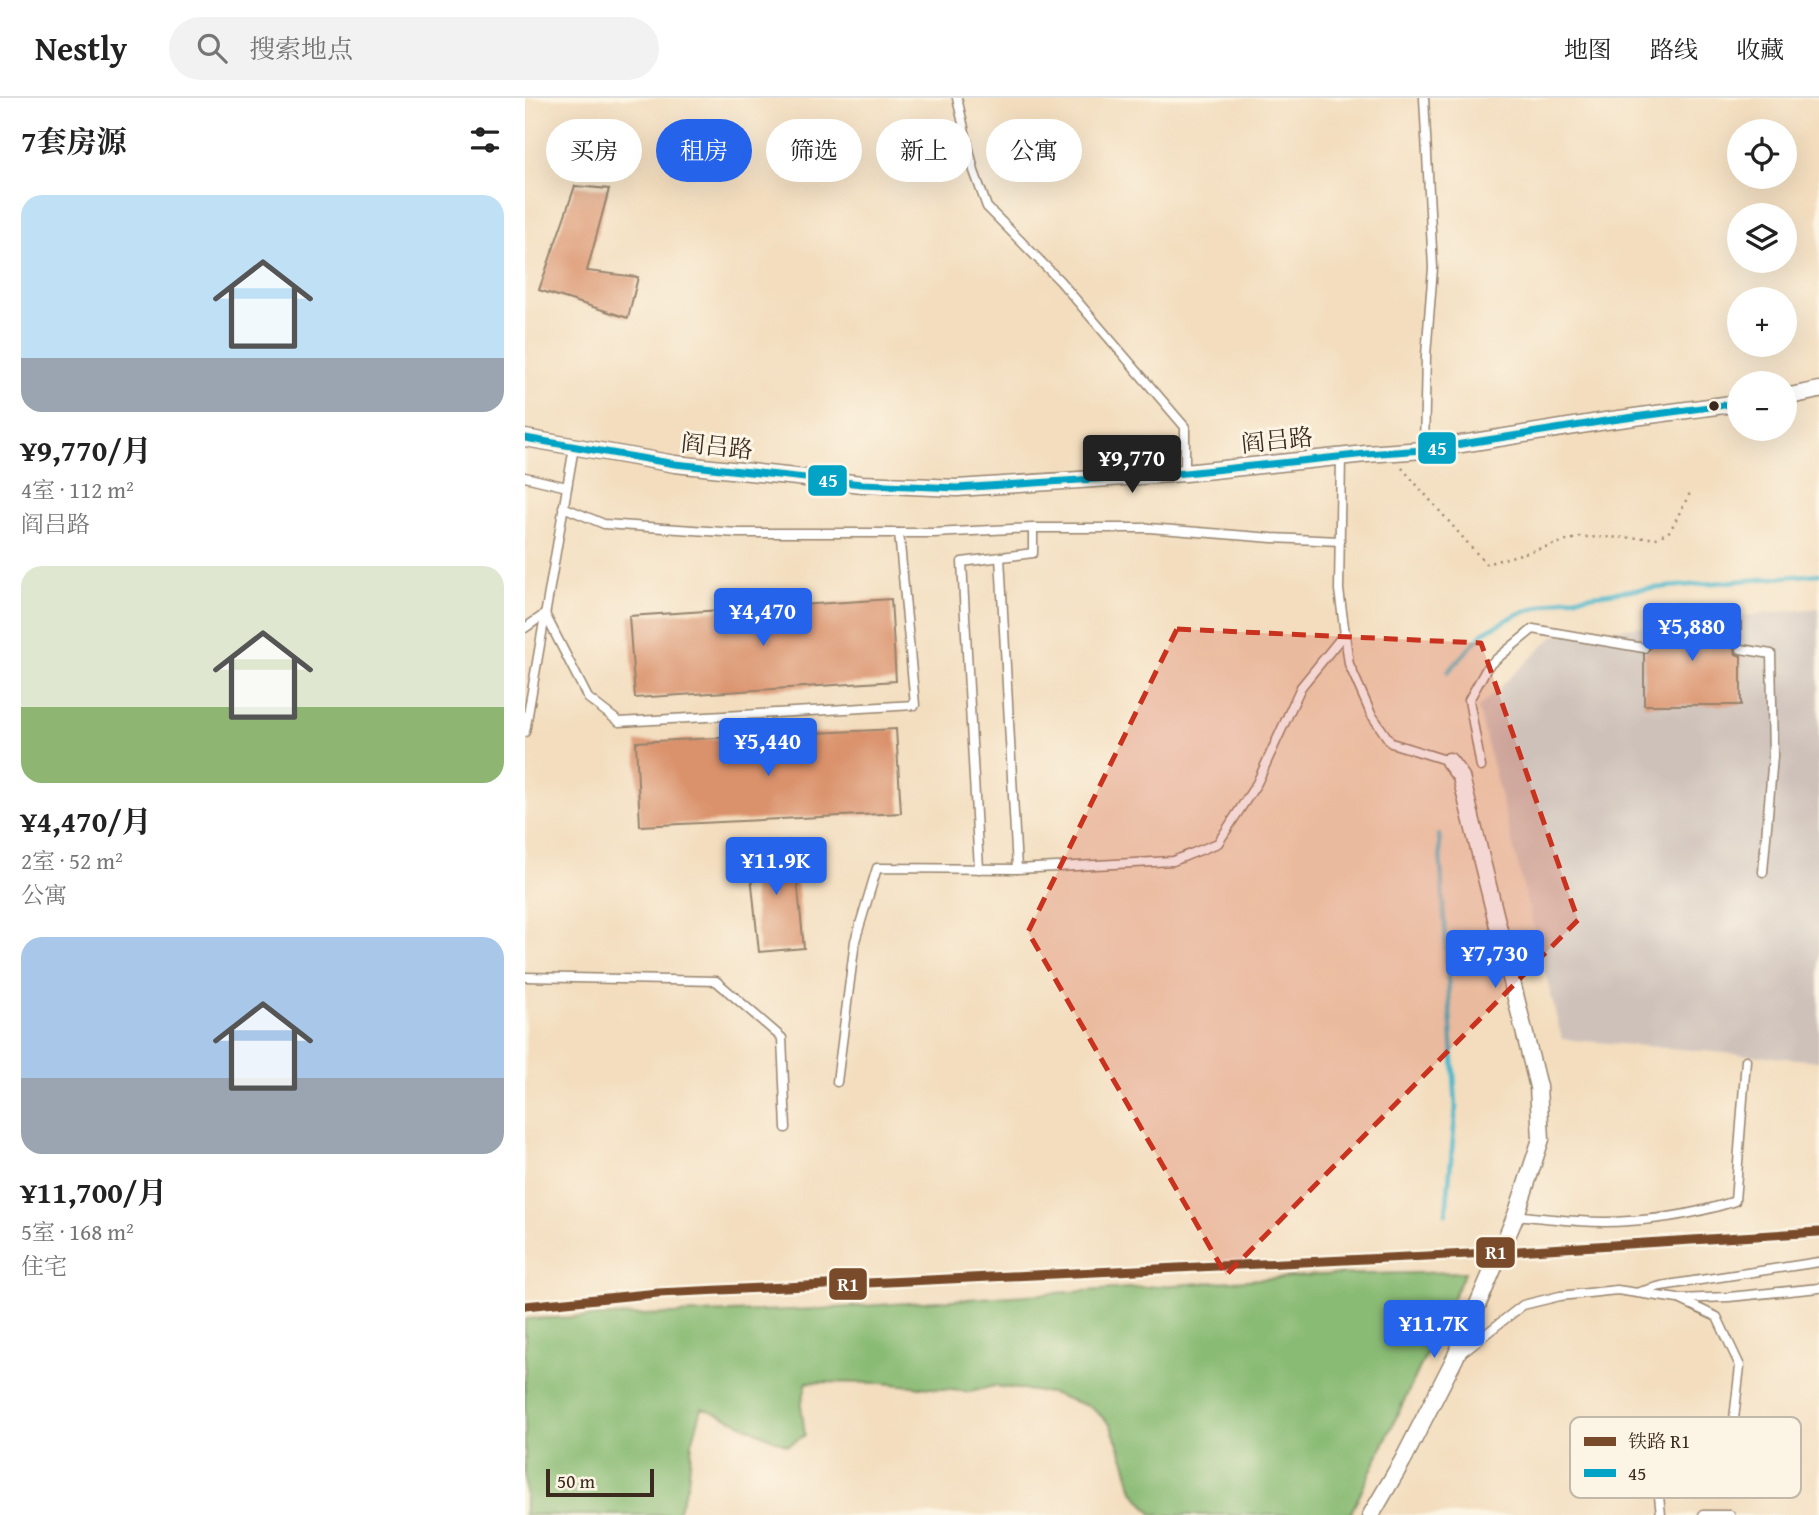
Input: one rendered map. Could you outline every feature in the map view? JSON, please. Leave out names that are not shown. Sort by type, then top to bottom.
[{"type":"street","points":[[1797,395],[1819,390]]},
{"type":"street","name":"阎吕路","points":[[525,438],[675,464],[862,484],[957,488],[1185,473],[1424,450],[1727,405]]},
{"type":"street","points":[[1371,1515],[1403,1460],[1455,1358],[1516,1215],[1541,1139],[1538,1087],[1461,777],[1450,761]]},
{"type":"lane","points":[[957,98],[974,171],[987,207],[1060,281],[1185,427],[1185,473]]},
{"type":"lane","points":[[1424,98],[1433,268],[1426,355],[1424,450]]},
{"type":"lane","points":[[525,732],[574,447]]},
{"type":"lane","points":[[1341,456],[1339,590],[1349,664],[1371,714],[1391,743],[1450,761]]},
{"type":"lane","points":[[525,477],[567,487]]},
{"type":"lane","points":[[563,507],[604,524],[738,533],[1149,528],[1340,541]]},
{"type":"lane","points":[[979,869],[962,562],[1033,553],[1033,528]]},
{"type":"lane","points":[[545,614],[588,698],[619,722],[915,705],[899,533]]},
{"type":"lane","points":[[1000,557],[1017,869]]},
{"type":"lane","points":[[525,628],[545,614]]},
{"type":"lane","points":[[1481,767],[1469,701],[1488,666],[1533,629],[1644,648]]},
{"type":"lane","points":[[837,1082],[855,941],[877,868],[1017,869],[1173,861],[1217,843],[1257,783],[1301,687],[1345,633]]},
{"type":"lane","points":[[1741,649],[1772,654],[1773,756],[1763,872]]},
{"type":"lane","points":[[525,977],[716,981],[782,1038],[786,1128]]},
{"type":"lane","points":[[1516,1215],[1629,1222],[1708,1210],[1735,1201],[1746,1060]]},
{"type":"lane","points":[[1636,1292],[1819,1262]]},
{"type":"lane","points":[[1455,1358],[1523,1306],[1560,1296],[1617,1290],[1678,1299],[1819,1288]]},
{"type":"lane","points":[[1678,1299],[1717,1317],[1740,1366],[1734,1417]]},
{"type":"lane","points":[[1703,1515],[1730,1515]]},
{"type":"path","points":[[1388,452],[1486,564],[1580,537],[1656,538],[1670,531],[1690,493]]},
{"type":"highlighted area","points":[[1177,629],[1481,643],[1578,920],[1226,1275],[1028,932]]},
{"type":"shaded area","points":[[1819,608],[1819,1061],[1562,1039],[1478,708],[1555,635]]},
{"type":"green space","points":[[1465,1272],[1350,1515],[1153,1515],[1133,1491],[1125,1461],[1110,1424],[1091,1407],[1050,1393],[994,1386],[970,1392],[882,1383],[807,1382],[801,1405],[805,1435],[788,1445],[702,1408],[692,1443],[688,1482],[677,1515],[525,1515],[525,1319],[820,1309],[1320,1275]]},
{"type":"building","points":[[575,186],[609,189],[587,271],[638,277],[628,318],[539,290]]},
{"type":"building","points":[[891,599],[896,681],[635,698],[629,616]]},
{"type":"building","points":[[1645,619],[1741,620],[1741,643],[1736,644],[1734,649],[1736,654],[1741,656],[1741,705],[1644,705],[1644,654],[1650,648],[1645,641]]},
{"type":"building","points":[[896,729],[901,813],[640,826],[636,742]]},
{"type":"building","points":[[793,841],[804,948],[759,952],[748,846]]},
{"type":"waterway","points":[[1448,672],[1484,632],[1518,614],[1564,599],[1632,590],[1819,574]]},
{"type":"waterway","points":[[1439,835],[1456,1107],[1446,1214]]},
{"type":"rail line","name":"R1","points":[[525,1306],[658,1293],[1469,1254],[1819,1232]]},
{"type":"transit line","name":"45","points":[[525,438],[675,464],[862,484],[957,488],[1185,473],[1424,450],[1727,405]]}]
